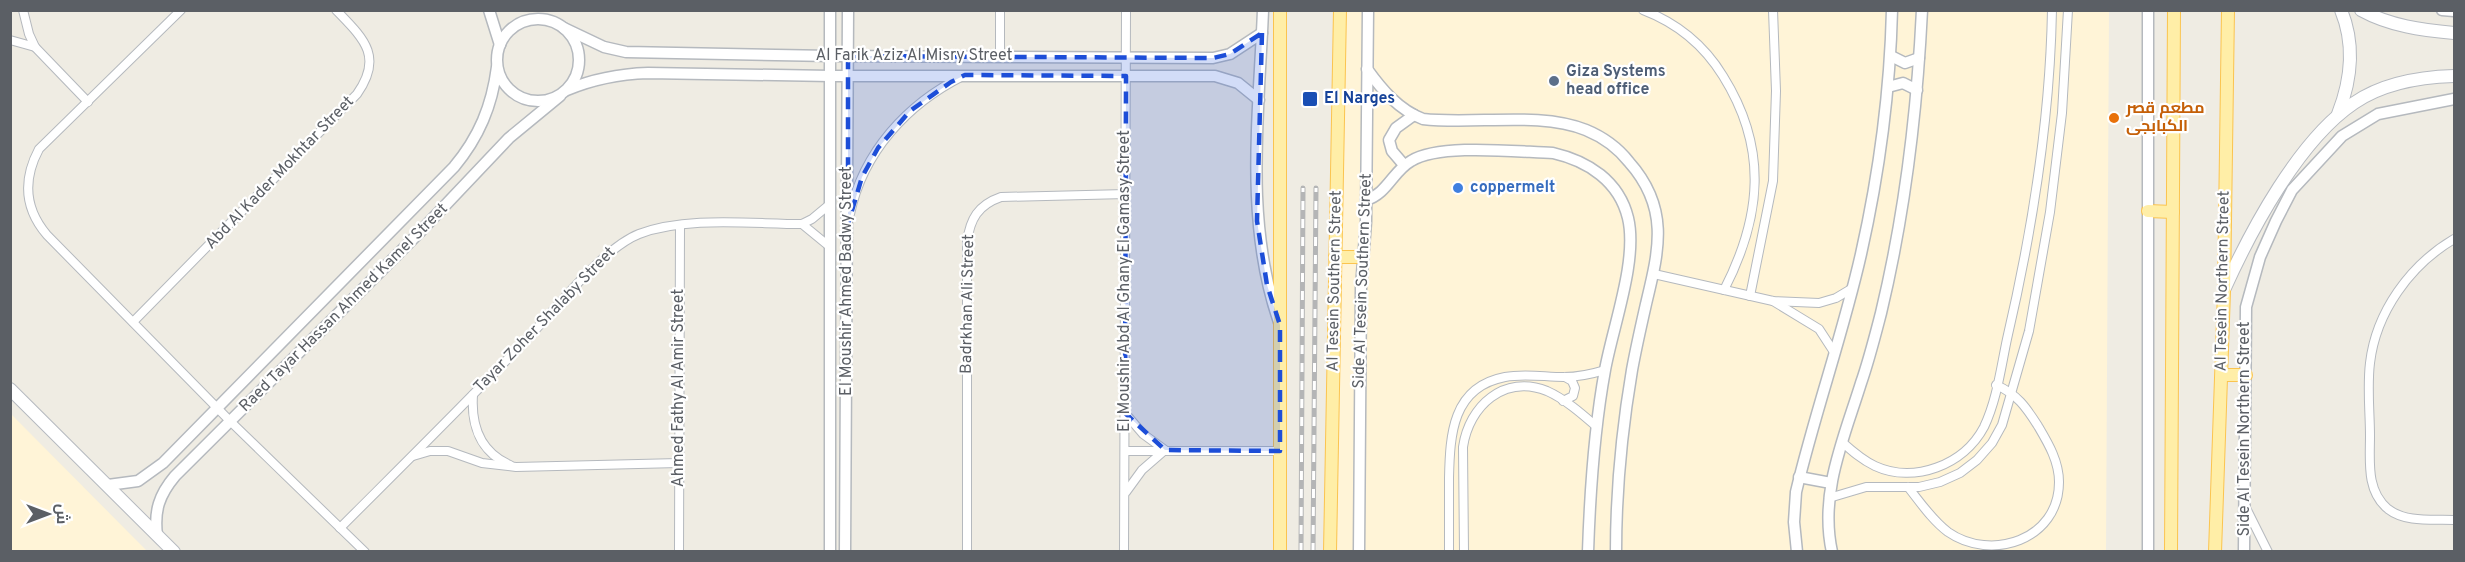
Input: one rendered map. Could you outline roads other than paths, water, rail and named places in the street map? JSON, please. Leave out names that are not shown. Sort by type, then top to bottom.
[{"type":"main road","points":[[1280,10],[1281,552]]},
{"type":"main road","name":"Al Tesein Southern Street","points":[[1330,552],[1340,10]]},
{"type":"main road","points":[[2171,552],[2174,10]]},
{"type":"main road","name":"Al Tesein Northern Street","points":[[2215,552],[2222,375],[2229,10]]},
{"type":"main road","points":[[2338,115],[2345,96],[2350,56],[2348,36],[2341,10]]},
{"type":"main road","points":[[2361,10],[2376,18],[2412,28],[2454,33]]},
{"type":"main road","points":[[2224,291],[2235,265],[2298,158],[2338,115],[2355,102],[2406,81],[2454,76]]},
{"type":"main road","points":[[2148,212],[2173,212]]},
{"type":"main road","points":[[1335,257],[1362,257]]},
{"type":"main road","points":[[2222,375],[2246,375]]},
{"type":"main road","points":[[10,389],[174,552]]},
{"type":"street","points":[[23,10],[28,34],[34,47],[88,102]]},
{"type":"street","points":[[181,10],[39,149],[27,179],[27,195],[31,210],[38,225],[231,422],[365,552]]},
{"type":"street","name":"Abd Al Kader Mokhtar Street","points":[[133,322],[357,94],[365,82],[370,67],[369,52],[363,39],[336,10]]},
{"type":"street","points":[[489,10],[500,45]]},
{"type":"street","name":"Al Farik Aziz Al Misry Street","points":[[538,10],[559,25],[604,47],[626,52],[1126,58],[1223,56],[1238,50],[1262,33]]},
{"type":"street","name":"El Moushir Ahmed Badwy Street","points":[[830,10],[830,552]]},
{"type":"street","name":"El Moushir Ahmed Badwy Street","points":[[845,552],[848,10]]},
{"type":"street","points":[[1000,10],[1000,57]]},
{"type":"street","name":"El Moushir Abd Al Ghany El Gamasy Street","points":[[1124,552],[1126,10]]},
{"type":"street","points":[[1263,10],[1257,221],[1267,285],[1280,325]]},
{"type":"street","name":"Side Al Tesein Southern Street","points":[[1359,552],[1362,257],[1366,200],[1368,10]]},
{"type":"street","points":[[1643,10],[1677,28],[1708,54],[1732,91],[1749,130],[1755,177],[1751,213],[1743,246],[1724,290]]},
{"type":"street","points":[[1750,296],[1773,180],[1776,91],[1773,10]]},
{"type":"street","points":[[1797,552],[1794,522],[1799,477],[1851,290],[1870,210],[1888,87],[1892,10]]},
{"type":"street","points":[[1832,552],[1827,514],[1831,483],[1881,313],[1904,205],[1917,90],[1922,10]]},
{"type":"street","points":[[1842,442],[1857,456],[1887,469],[1918,472],[1939,467],[1955,459],[1977,436],[1991,407],[2018,294],[2034,210],[2045,111],[2052,10]]},
{"type":"street","points":[[1829,498],[1866,487],[1908,487],[1940,482],[1960,473],[1977,460],[1992,443],[2002,425],[2029,330],[2050,212],[2062,113],[2068,10]]},
{"type":"street","points":[[2148,10],[2148,552]]},
{"type":"street","points":[[2442,10],[2454,11]]},
{"type":"street","points":[[542,19],[559,25],[573,38],[579,51],[579,65],[575,79],[563,93],[547,101],[521,98],[502,80],[497,67],[500,45],[506,34],[522,22],[542,19]]},
{"type":"street","points":[[10,40],[34,47]]},
{"type":"street","points":[[1891,56],[1905,63],[1919,58]]},
{"type":"street","name":"Raed Tayar Hassan Ahmed Kamel Street","points":[[108,485],[130,483],[151,473],[218,408],[454,167],[480,131],[491,100],[497,67]]},
{"type":"street","points":[[1367,69],[1397,104],[1414,115],[1433,120],[1553,122],[1587,130],[1623,154],[1648,189],[1655,210],[1658,253],[1632,371],[1623,439],[1616,552]]},
{"type":"street","name":"Al Farik Aziz Al Misry Street","points":[[563,93],[596,79],[627,74],[1126,76],[1223,77],[1238,83],[1259,100]]},
{"type":"street","points":[[848,224],[862,177],[888,135],[923,100],[965,75]]},
{"type":"street","points":[[1888,87],[1903,83],[1917,90]]},
{"type":"street","name":"Raed Tayar Hassan Ahmed Kamel Street","points":[[157,535],[155,519],[164,488],[418,234],[509,138],[563,93]]},
{"type":"street","name":"Side Al Tesein Northern Street","points":[[2244,552],[2246,307],[2260,257],[2276,220],[2292,190],[2342,136],[2378,114],[2454,99]]},
{"type":"street","points":[[1404,165],[1392,151],[1389,140],[1396,128],[1414,115]]},
{"type":"street","points":[[1366,200],[1381,192],[1404,165],[1423,155],[1451,151],[1553,153],[1586,163],[1605,179],[1621,200],[1627,215],[1631,249],[1605,370],[1597,427],[1588,552]]},
{"type":"street","name":"Badrkhan Ali Street","points":[[967,552],[967,242],[972,219],[984,205],[1001,197],[1126,194]]},
{"type":"street","points":[[830,204],[822,212],[802,224],[830,247]]},
{"type":"street","name":"Tayar Zoher Shalaby Street","points":[[340,528],[413,456],[609,253],[636,235],[680,225],[802,224]]},
{"type":"street","name":"Ahmed Fathy Al Amir Street","points":[[679,552],[680,225]]},
{"type":"street","points":[[2454,239],[2418,267],[2398,291],[2376,335],[2370,364],[2370,426],[2371,484],[2378,498],[2401,516],[2416,519],[2454,520]]},
{"type":"street","points":[[1654,274],[1773,301],[1819,303],[1851,290]]},
{"type":"street","points":[[1773,301],[1819,329],[1834,352]]},
{"type":"street","points":[[1449,552],[1450,438],[1462,405],[1478,389],[1504,377],[1519,375],[1565,377],[1605,370]]},
{"type":"street","points":[[1563,401],[1573,396],[1575,388],[1572,381],[1565,377]]},
{"type":"street","points":[[1908,487],[1941,526],[1954,537],[1971,544],[2002,548],[2021,542],[2037,531],[2049,518],[2056,502],[2059,484],[2057,466],[2039,429],[2012,392],[1996,385]]},
{"type":"street","points":[[1464,552],[1463,447],[1465,432],[1480,406],[1492,396],[1510,389],[1538,388],[1563,401],[1597,427]]},
{"type":"street","points":[[473,394],[474,426],[480,440],[496,457],[516,467]]},
{"type":"street","points":[[1125,412],[1143,434],[1165,450]]},
{"type":"street","points":[[1124,494],[1142,470],[1165,450]]},
{"type":"street","points":[[413,456],[430,451],[448,452],[490,465],[516,467],[679,463]]},
{"type":"street","points":[[1125,451],[1280,452]]},
{"type":"street","points":[[1799,477],[1831,483]]},
{"type":"street","points":[[2244,505],[2268,552]]},
{"type":"railway","points":[[1301,552],[1303,188]]},
{"type":"railway","points":[[1313,552],[1316,188]]},
{"type":"place","name":"Giza Systems head office","points":[[1554,81]]},
{"type":"place","name":"El Narges","points":[[1310,99]]},
{"type":"place","name":"مطعم قصر الكبابجى","points":[[2114,118]]},
{"type":"place","name":"coppermelt","points":[[1458,188]]}]
